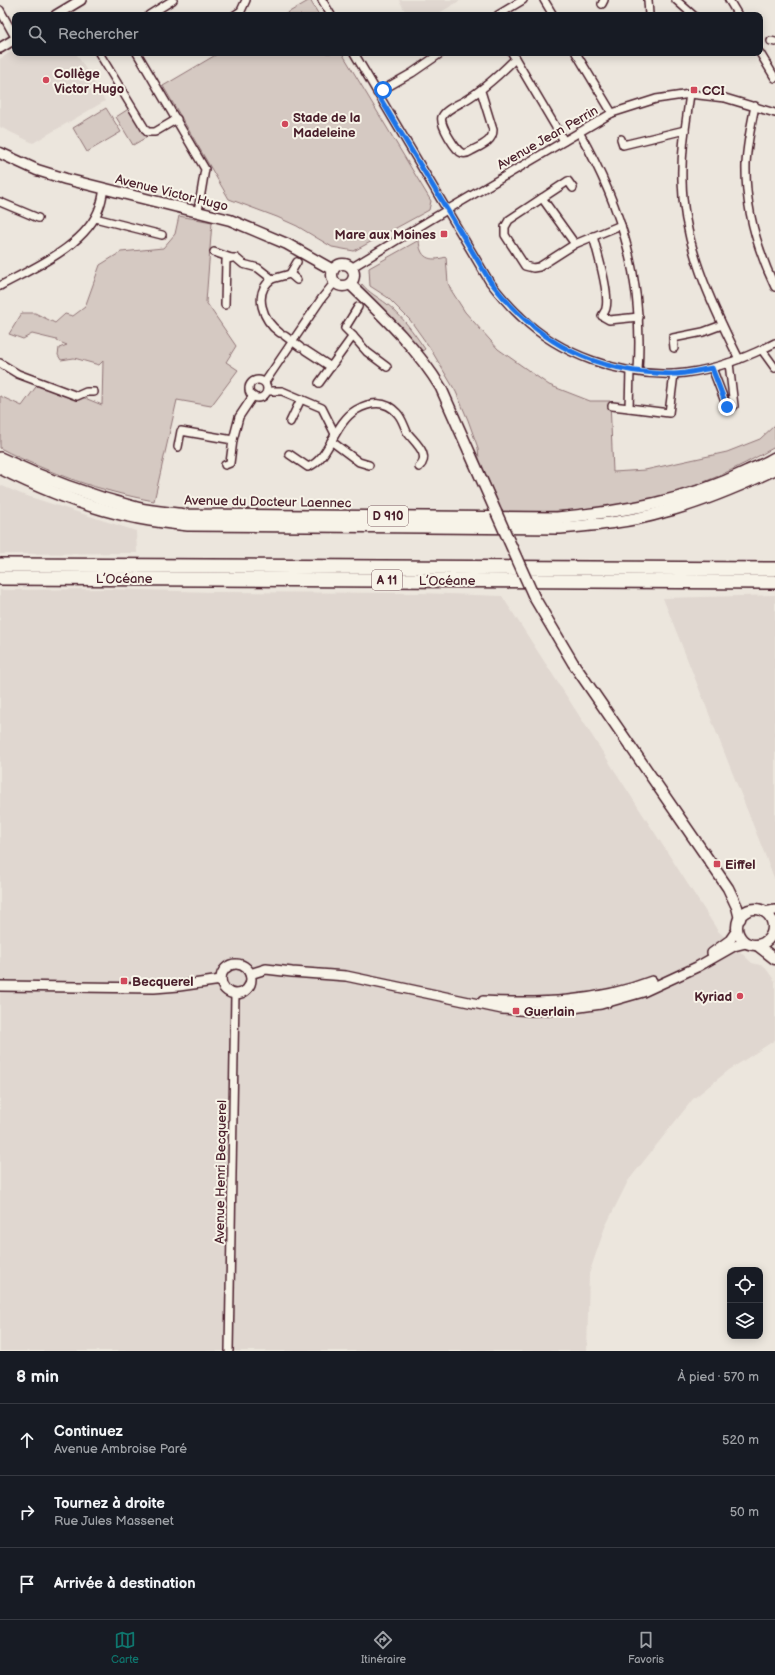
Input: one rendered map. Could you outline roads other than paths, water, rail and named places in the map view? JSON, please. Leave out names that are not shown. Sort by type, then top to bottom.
[{"type":"highway","name":"L’Océane","points":[[0,565],[775,569]]},
{"type":"highway","name":"L’Océane","points":[[0,578],[775,582]]},
{"type":"main road","name":"Avenue Victor Hugo","points":[[0,153],[37,170],[66,179],[230,220],[258,230],[287,244],[333,270]]},
{"type":"main road","points":[[345,264],[351,268],[354,275],[350,284],[340,286],[334,282],[332,276],[333,270],[338,265],[345,264]]},
{"type":"main road","points":[[350,284],[420,356],[441,388],[534,597],[573,663],[728,888],[737,907],[740,919],[738,930],[740,937],[746,943],[757,945],[775,959]]},
{"type":"main road","name":"Avenue du Docteur Laennec","points":[[0,458],[34,474],[78,491],[139,508],[186,515],[557,518],[609,513],[660,503],[722,484],[775,458]]},
{"type":"main road","name":"Avenue du Docteur Laennec","points":[[0,468],[31,484],[76,501],[138,518],[188,525],[560,528],[613,523],[663,512],[723,493],[775,469]]},
{"type":"main road","points":[[728,888],[743,903],[753,910]]},
{"type":"main road","points":[[740,919],[745,912],[753,910],[765,912],[770,917],[773,927],[775,951]]},
{"type":"main road","points":[[757,945],[767,941],[773,927]]},
{"type":"street","points":[[61,12],[81,0]]},
{"type":"street","points":[[154,12],[173,0]]},
{"type":"street","points":[[240,12],[246,0]]},
{"type":"street","points":[[322,0],[329,12]]},
{"type":"street","points":[[503,12],[523,0]]},
{"type":"street","points":[[544,0],[551,12]]},
{"type":"street","points":[[648,0],[649,12]]},
{"type":"street","points":[[676,0],[690,12]]},
{"type":"street","points":[[732,1],[737,12]]},
{"type":"street","points":[[0,10],[12,32]]},
{"type":"street","points":[[0,48],[12,40]]},
{"type":"street","points":[[101,56],[148,132],[155,132],[177,119]]},
{"type":"street","points":[[139,56],[205,169],[198,211]]},
{"type":"street","points":[[356,56],[446,210],[490,281],[504,300],[522,318],[544,336],[567,350],[591,360],[617,368],[674,374],[712,368],[729,363],[762,350],[775,343]]},
{"type":"street","points":[[377,93],[438,56]]},
{"type":"street","points":[[481,91],[493,130],[493,135],[490,140],[468,153],[463,153],[458,150],[442,124],[442,117],[446,112],[481,91],[514,56],[564,141]]},
{"type":"street","points":[[578,56],[612,113]]},
{"type":"street","points":[[762,56],[775,78]]},
{"type":"street","points":[[690,94],[682,158],[682,182],[688,230],[703,280],[739,359]]},
{"type":"street","name":"Avenue Jean Perrin","points":[[351,268],[446,210],[612,113],[656,99],[690,94],[725,98],[775,113]]},
{"type":"street","points":[[755,106],[746,164],[747,190],[750,214],[756,238],[775,287]]},
{"type":"street","points":[[621,139],[623,145],[685,130]]},
{"type":"street","points":[[579,132],[605,180],[632,260],[639,317],[640,347],[638,371]]},
{"type":"street","points":[[573,188],[568,181],[509,220],[505,227],[505,236],[525,266],[533,268],[539,267],[575,244],[621,225]]},
{"type":"street","points":[[0,286],[57,254],[82,235],[95,218],[100,206],[104,188]]},
{"type":"street","points":[[542,198],[575,244]]},
{"type":"street","points":[[0,202],[38,218]]},
{"type":"street","points":[[95,218],[162,235]]},
{"type":"street","points":[[593,236],[603,276],[606,299],[606,308],[602,316],[609,320],[639,317]]},
{"type":"street","points":[[214,252],[231,258],[236,258],[243,264],[258,268],[272,279]]},
{"type":"street","points":[[225,305],[226,260],[231,258]]},
{"type":"street","points":[[297,262],[290,274],[272,279],[266,284],[262,293],[262,303],[267,321],[273,328],[331,366]]},
{"type":"street","points":[[290,274],[297,280]]},
{"type":"street","points":[[265,382],[334,282]]},
{"type":"street","points":[[358,307],[345,328],[367,352],[388,367]]},
{"type":"street","points":[[674,348],[674,338],[704,332],[722,324]]},
{"type":"street","points":[[319,384],[352,336]]},
{"type":"street","points":[[762,350],[775,368]]},
{"type":"street","points":[[0,363],[18,374],[77,396],[86,392],[94,392]]},
{"type":"street","points":[[712,368],[727,407],[734,406],[729,363]]},
{"type":"street","points":[[629,408],[630,370]]},
{"type":"street","points":[[612,406],[670,413],[674,374]]},
{"type":"street","points":[[257,379],[265,382],[268,388],[267,391],[263,397],[257,398],[249,391],[252,382],[257,379]]},
{"type":"street","points":[[267,391],[282,391],[322,408],[335,434]]},
{"type":"street","points":[[225,466],[230,463],[233,440],[239,418],[253,396]]},
{"type":"street","points":[[290,422],[301,399]]},
{"type":"street","points":[[289,454],[308,467],[314,465],[350,414],[375,402],[385,404],[398,413],[407,432],[421,448],[424,456],[422,464],[419,467]]},
{"type":"street","points":[[178,447],[181,431],[233,440]]},
{"type":"street","points":[[331,441],[360,462],[369,465]]},
{"type":"street","points":[[765,912],[775,910]]},
{"type":"street","points":[[455,999],[549,1002],[584,998],[642,985],[698,962],[730,940],[738,930]]},
{"type":"street","points":[[250,974],[266,969],[346,976],[502,1009],[533,1011],[601,1004],[649,989],[697,967],[734,946],[746,943]]},
{"type":"street","points":[[235,963],[244,966],[250,974],[251,978],[248,987],[244,991],[235,994],[224,988],[221,980],[223,970],[235,963]]},
{"type":"street","points":[[0,986],[155,988],[221,980]]},
{"type":"street","name":"Avenue Henri Becquerel","points":[[229,1351],[235,994]]},
{"type":"street","points":[[533,1007],[549,1002]]},
{"type":"place","name":"Collège Victor Hugo","points":[[46,80]]},
{"type":"place","name":"CCI","points":[[694,90]]},
{"type":"place","name":"Stade de la Madeleine","points":[[285,124]]},
{"type":"place","name":"Mare aux Moines","points":[[444,234]]},
{"type":"place","name":"Eiffel","points":[[717,864]]},
{"type":"place","name":"Becquerel","points":[[124,981]]},
{"type":"place","name":"Kyriad","points":[[740,996]]},
{"type":"place","name":"Guerlain","points":[[516,1011]]}]
